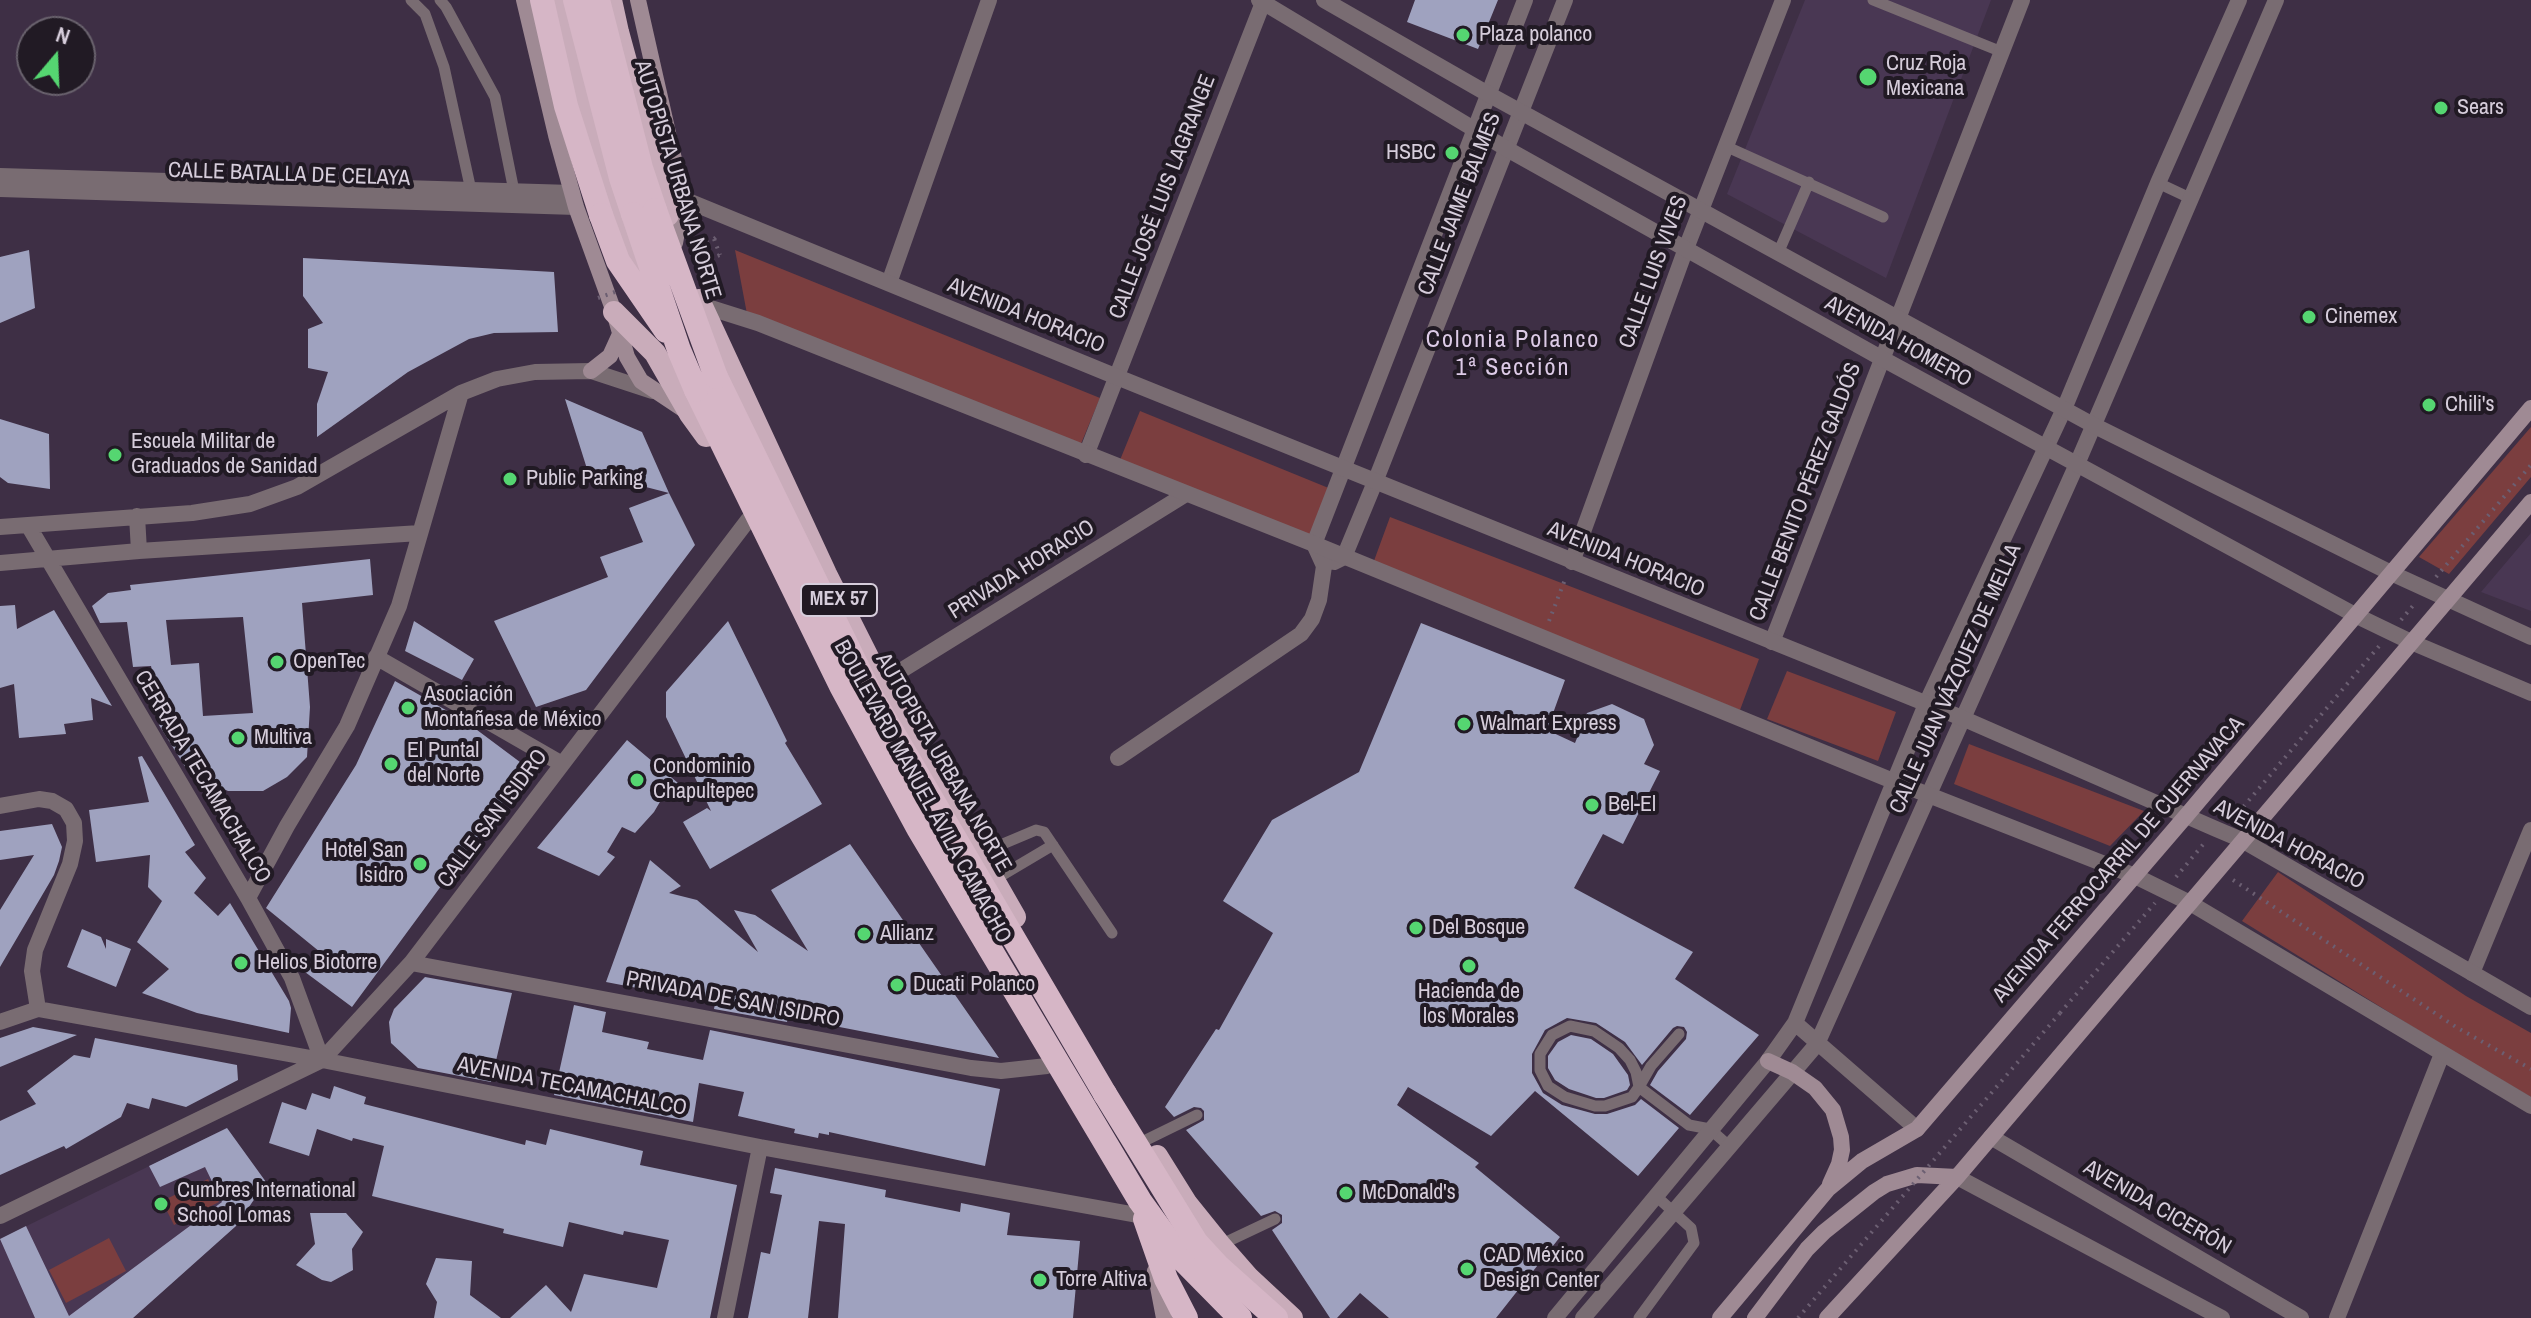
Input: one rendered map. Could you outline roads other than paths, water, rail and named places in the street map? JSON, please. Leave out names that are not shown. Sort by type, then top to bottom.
[{"type":"highway","points":[[542,0],[566,106],[618,261],[679,350]]},
{"type":"highway","name":"BOULEVARD MANUEL ÁVILA CAMACHO","points":[[562,0],[600,150],[637,268],[706,436],[845,717],[1047,1066],[1141,1215],[1175,1318]]},
{"type":"highway","points":[[575,0],[621,178],[679,350],[696,390],[841,686],[918,828],[1141,1215],[1158,1260],[1186,1318]]},
{"type":"highway","name":"AUTOPISTA URBANA NORTE","points":[[598,0],[641,168],[716,377],[872,697],[1187,1229],[1219,1267],[1276,1318]]},
{"type":"highway","name":"BOULEVARD MANUEL ÁVILA CAMACHO","points":[[611,0],[677,248],[826,574],[881,683],[1146,1140],[1187,1204],[1248,1277],[1292,1318]]},
{"type":"highway","points":[[614,312],[655,353],[706,436]]},
{"type":"highway","points":[[1141,1215],[1240,1318]]},
{"type":"main road","points":[[524,0],[574,200],[632,368],[653,391],[690,414]]},
{"type":"main road","points":[[638,0],[683,199],[677,248]]},
{"type":"main road","points":[[591,371],[610,356],[620,334]]},
{"type":"main road","name":"AVENIDA FERROCARRIL DE CUERNAVACA","points":[[1720,1318],[1828,1189],[1862,1161],[1917,1129],[2531,408]]},
{"type":"main road","points":[[1827,1318],[1957,1177],[2531,502]]},
{"type":"main road","points":[[1768,1061],[1792,1072],[1815,1088],[1825,1098],[1838,1123],[1842,1150],[1835,1177],[1828,1189]]},
{"type":"main road","points":[[1755,1318],[1824,1232],[1874,1192],[1887,1184],[1917,1175],[1957,1177]]},
{"type":"main road","name":"BOULEVARD MANUEL ÁVILA CAMACHO","points":[[1141,1215],[1164,1318]]},
{"type":"street","points":[[889,283],[989,0]]},
{"type":"street","name":"AVENIDA HOMERO","points":[[1324,0],[1488,94],[2093,425],[2391,573],[2531,637]]},
{"type":"street","name":"CALLE JAIME BALMES","points":[[1314,544],[1525,0]]},
{"type":"street","name":"CALLE JAIME BALMES","points":[[1344,557],[1565,0]]},
{"type":"street","name":"CALLE LUIS VIVES","points":[[1572,562],[1685,251],[1783,0]]},
{"type":"street","name":"CALLE BENITO PÉREZ GALDÓS","points":[[1772,642],[2022,0]]},
{"type":"street","name":"CALLE JUAN VÁZQUEZ DE MELLA","points":[[1555,1318],[1768,1061],[1795,1023],[1926,704],[2064,409],[2158,183],[2239,0]]},
{"type":"street","name":"CALLE JUAN VÁZQUEZ DE MELLA","points":[[1583,1318],[1817,1044],[2077,464],[2276,0]]},
{"type":"street","name":"AVENIDA HOMERO","points":[[1262,1],[1474,130],[1685,251],[1881,358],[2355,615],[2531,693]]},
{"type":"street","name":"CALLE JOSÉ LUIS LAGRANGE","points":[[1086,455],[1262,1]]},
{"type":"street","name":"CALLE BATALLA DE CELAYA","points":[[0,176],[472,197]]},
{"type":"street","name":"CALLE BATALLA DE CELAYA","points":[[0,189],[574,200]]},
{"type":"street","name":"AVENIDA HORACIO","points":[[683,199],[1962,718],[2242,840],[2531,1007]]},
{"type":"street","points":[[701,305],[773,329],[1314,544],[1893,781],[2135,876],[2190,903],[2531,1106]]},
{"type":"street","points":[[0,527],[250,504],[297,487],[461,393],[497,379],[535,372],[591,371],[653,391]]},
{"type":"street","points":[[248,898],[347,726],[399,606],[461,393]]},
{"type":"street","name":"PRIVADA HORACIO","points":[[881,683],[1186,494]]},
{"type":"street","points":[[137,516],[139,551]]},
{"type":"street","name":"CALLE SAN ISIDRO","points":[[322,1060],[411,963],[748,520]]},
{"type":"street","name":"CERRADA TECAMACHALCO","points":[[28,525],[292,978],[322,1060]]},
{"type":"street","points":[[0,563],[420,533]]},
{"type":"street","points":[[1118,758],[1301,634],[1312,619],[1319,600],[1324,566],[1314,544]]},
{"type":"street","points":[[1324,566],[1344,557]]},
{"type":"street","points":[[376,657],[562,764]]},
{"type":"street","points":[[0,806],[39,799],[52,801],[66,809],[74,823],[75,841],[70,864],[35,950],[32,971],[38,1009]]},
{"type":"street","points":[[2472,973],[2531,830]]},
{"type":"street","name":"PRIVADA DE SAN ISIDRO","points":[[411,963],[971,1068],[1001,1071],[1047,1066]]},
{"type":"street","name":"AVENIDA TECAMACHALCO","points":[[0,1022],[38,1009],[322,1060],[760,1147],[1141,1215]]},
{"type":"street","points":[[1795,1023],[1917,1129]]},
{"type":"street","points":[[2337,1318],[2442,1054]]},
{"type":"street","points":[[0,1216],[322,1060]]},
{"type":"street","name":"AVENIDA CICERÓN","points":[[1991,1137],[2301,1318]]},
{"type":"street","points":[[725,1318],[760,1147]]},
{"type":"street","points":[[1957,1177],[2222,1318]]},
{"type":"lane","points":[[411,0],[425,14],[444,67],[472,197]]},
{"type":"lane","points":[[440,0],[495,97],[515,198]]},
{"type":"lane","points":[[1873,0],[2002,52]]},
{"type":"lane","points":[[1725,146],[1883,217]]},
{"type":"lane","points":[[1779,251],[1809,182]]},
{"type":"lane","points":[[2158,183],[2192,199]]},
{"type":"lane","points":[[979,854],[1036,830],[1044,832],[1112,933]]},
{"type":"lane","points":[[994,880],[1053,845]]},
{"type":"lane","points":[[1679,1034],[1651,1066],[1639,1087],[1632,1097],[1605,1106],[1584,1104],[1565,1097],[1548,1086],[1540,1070],[1540,1054],[1547,1040],[1559,1030],[1570,1026],[1594,1031],[1619,1048],[1630,1060],[1639,1087],[1689,1125],[1710,1129],[1729,1146]]},
{"type":"lane","points":[[1146,1140],[1197,1115]]},
{"type":"lane","points":[[1639,1318],[1694,1243],[1691,1228],[1656,1196]]},
{"type":"lane","points":[[1220,1245],[1275,1219]]},
{"type":"place","name":"Plaza polanco","points":[[1463,35]]},
{"type":"place","name":"Cruz Roja Mexicana","points":[[1868,77]]},
{"type":"place","name":"Sears","points":[[2441,108]]},
{"type":"place","name":"HSBC","points":[[1452,153]]},
{"type":"place","name":"Cinemex","points":[[2309,317]]},
{"type":"place","name":"Chili's","points":[[2429,405]]},
{"type":"place","name":"Escuela Militar de Graduados de Sanidad","points":[[115,455]]},
{"type":"place","name":"Public Parking","points":[[510,479]]},
{"type":"place","name":"OpenTec","points":[[277,662]]},
{"type":"place","name":"Asociación Montañesa de México","points":[[408,708]]},
{"type":"place","name":"Walmart Express","points":[[1464,724]]},
{"type":"place","name":"Multiva","points":[[238,738]]},
{"type":"place","name":"El Puntal del Norte","points":[[391,764]]},
{"type":"place","name":"Condominio Chapultepec","points":[[637,780]]},
{"type":"place","name":"Bel-El","points":[[1592,805]]},
{"type":"place","name":"Hotel San Isidro","points":[[420,864]]},
{"type":"place","name":"Del Bosque","points":[[1416,928]]},
{"type":"place","name":"Allianz","points":[[864,934]]},
{"type":"place","name":"Helios Biotorre","points":[[241,963]]},
{"type":"place","name":"Hacienda de los Morales","points":[[1469,966]]},
{"type":"place","name":"Ducati Polanco","points":[[897,985]]},
{"type":"place","name":"McDonald's","points":[[1346,1193]]},
{"type":"place","name":"Cumbres International School Lomas","points":[[161,1204]]},
{"type":"place","name":"CAD México Design Center","points":[[1467,1269]]},
{"type":"place","name":"Torre Altiva","points":[[1040,1280]]},
{"type":"district","name":"Colonia Polanco 1ª Sección","points":[[1513,355]]}]
